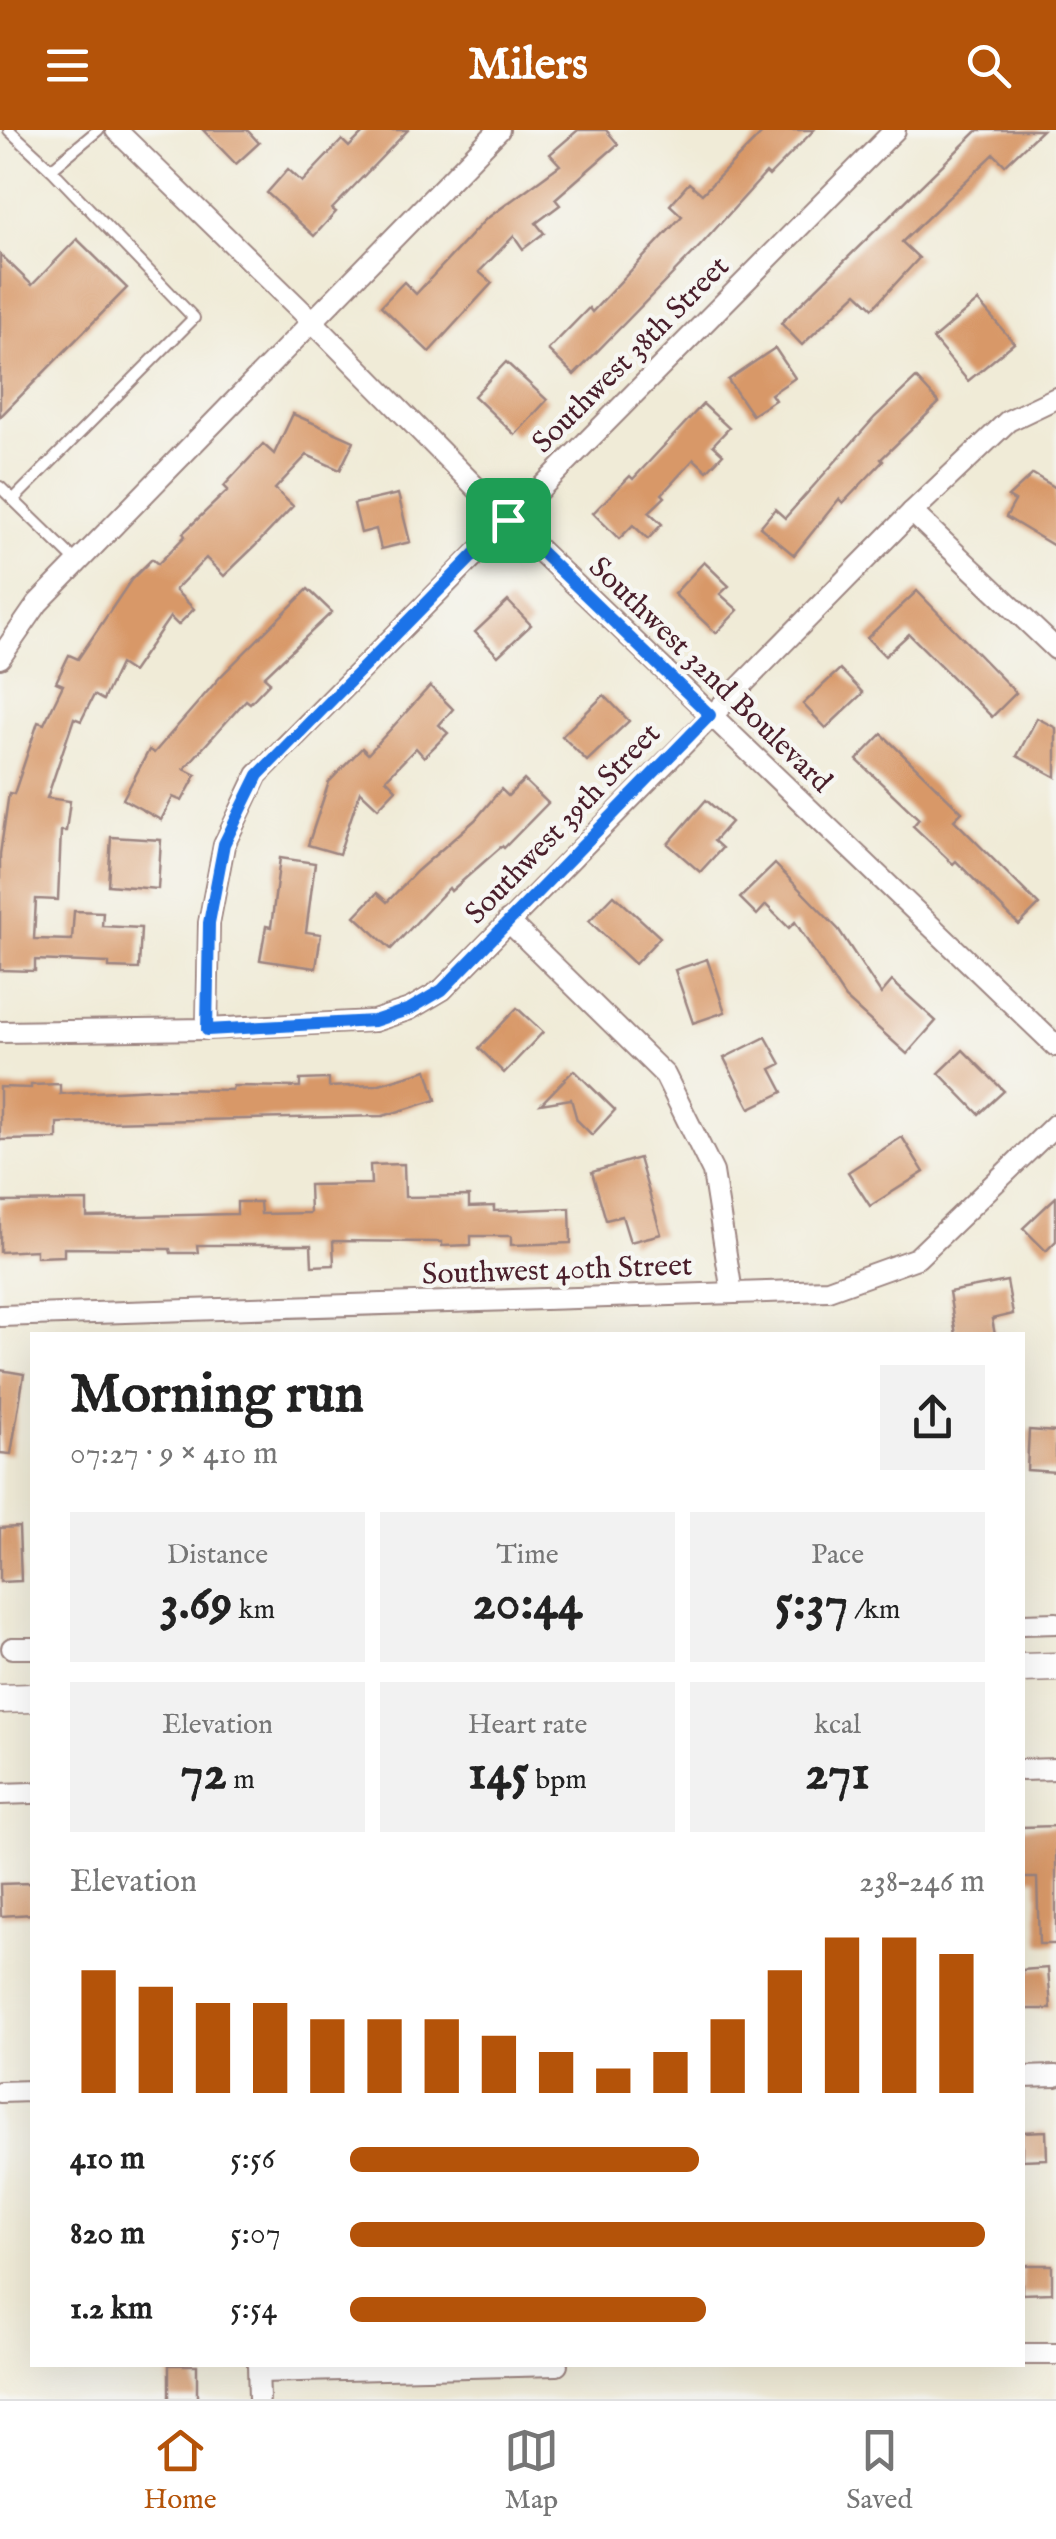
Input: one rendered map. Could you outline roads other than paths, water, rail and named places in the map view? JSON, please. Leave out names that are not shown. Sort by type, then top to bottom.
[{"type":"street","name":"Southwest 32nd Boulevard","points":[[116,130],[508,520],[1056,1046]]},
{"type":"street","points":[[0,658],[38,604],[499,130]]},
{"type":"street","name":"Southwest 38th Street","points":[[207,1030],[209,923],[224,844],[258,775],[894,130]]},
{"type":"street","name":"Southwest 39th Street","points":[[0,1032],[207,1030],[374,1021],[410,1009],[442,990],[912,512],[1008,422],[1056,398]]},
{"type":"street","points":[[912,512],[1056,649]]},
{"type":"street","points":[[508,921],[665,1074],[713,1172],[732,1293]]},
{"type":"street","name":"Southwest 40th Street","points":[[0,1316],[828,1290],[917,1258],[1056,1124]]},
{"type":"street","points":[[1025,1624],[1056,1622]]},
{"type":"street","points":[[1025,1668],[1056,1667]]},
{"type":"street","points":[[0,1699],[30,1698]]},
{"type":"street","points":[[1025,1770],[1056,1769]]},
{"type":"street","points":[[0,1794],[30,1793]]},
{"type":"street","points":[[1025,2077],[1056,2076]]},
{"type":"street","points":[[0,2092],[30,2092]]},
{"type":"street","points":[[1025,2354],[1056,2354]]},
{"type":"street","points":[[260,2399],[258,2368],[358,2367]]},
{"type":"lane","points":[[8,130],[194,318],[13,500]]},
{"type":"lane","points":[[50,169],[98,130]]},
{"type":"lane","points":[[0,487],[78,562]]}]
